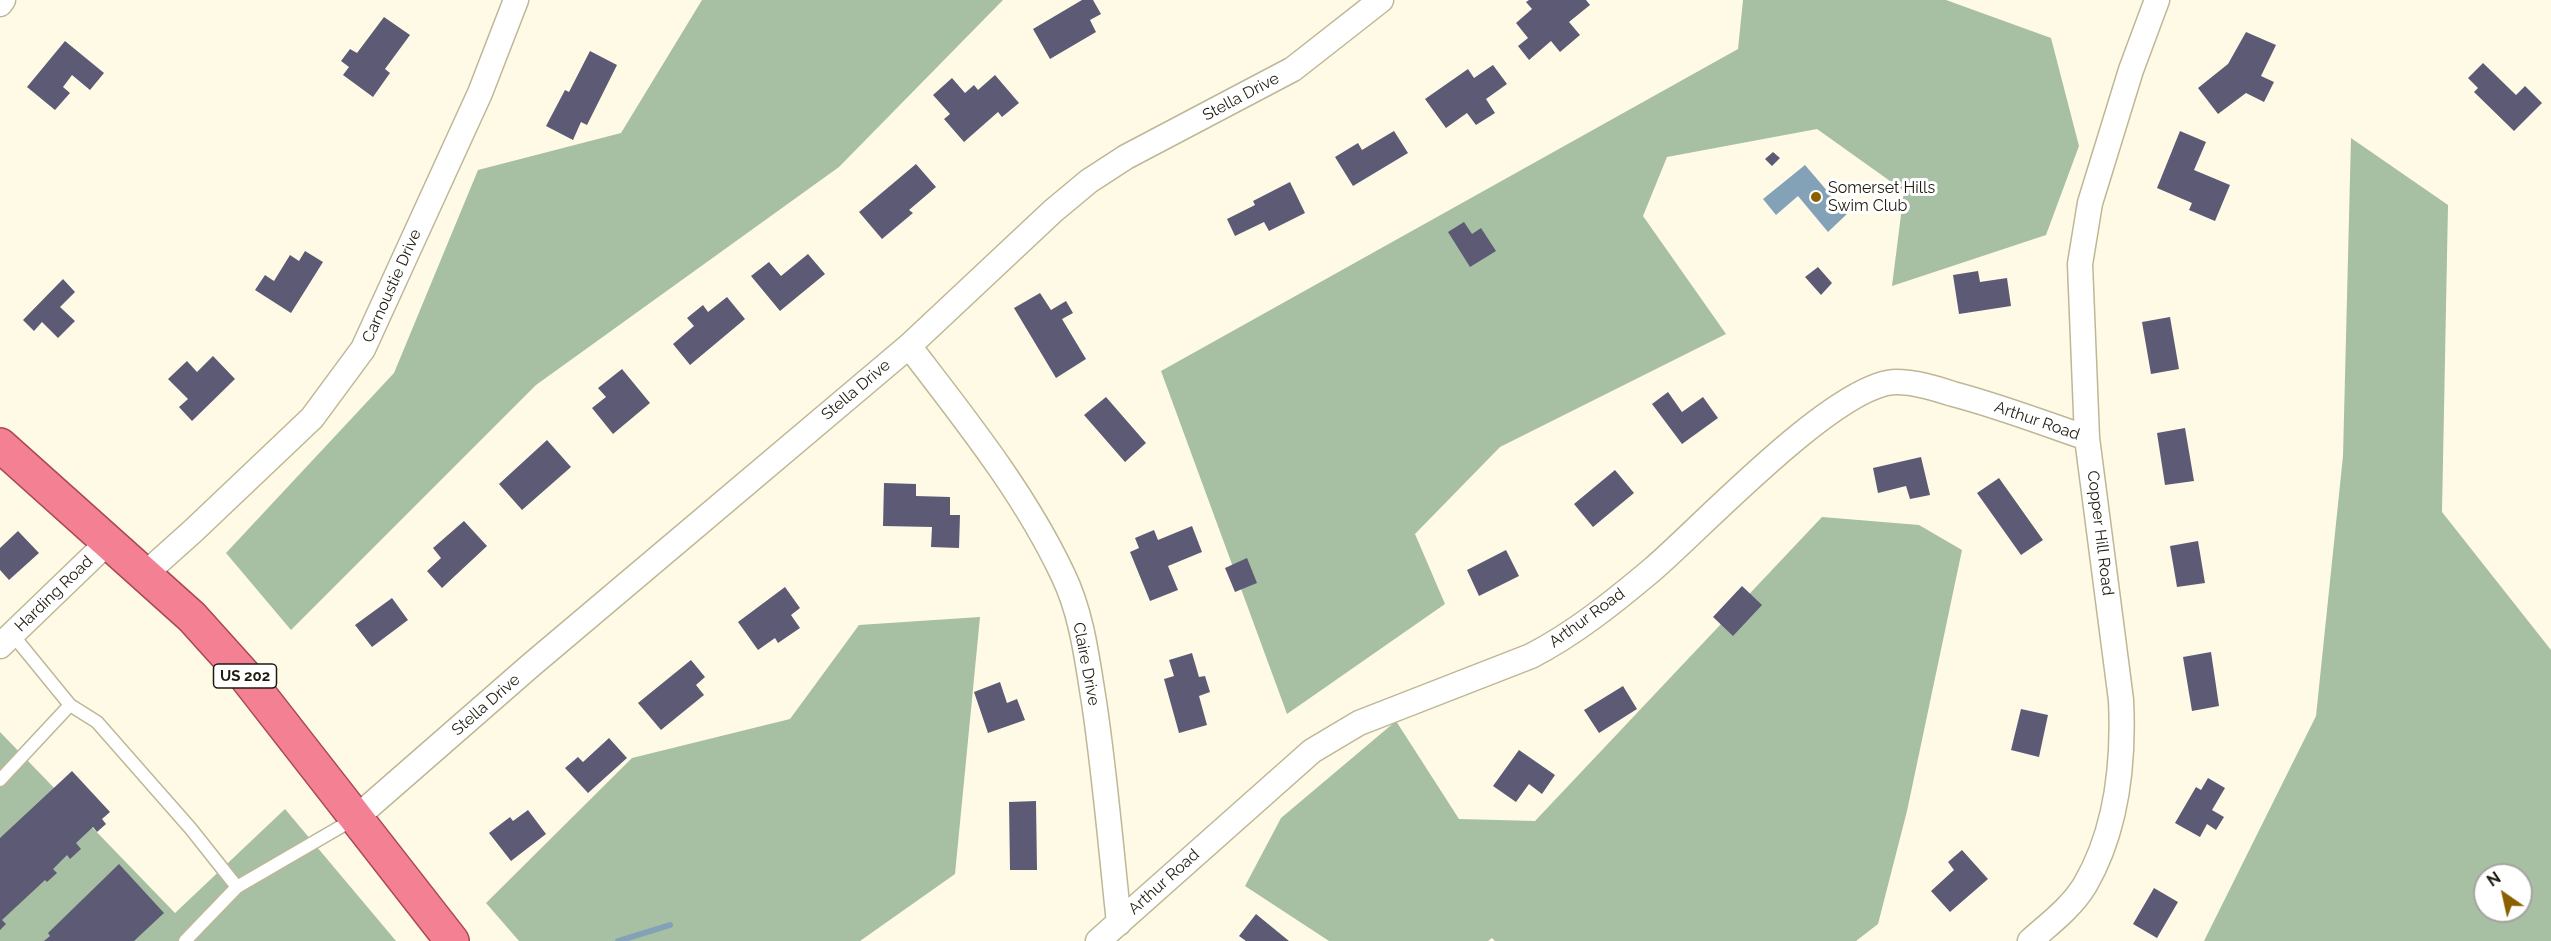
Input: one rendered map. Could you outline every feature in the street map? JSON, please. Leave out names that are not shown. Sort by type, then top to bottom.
[{"type":"highway","name":"US 202","points":[[0,445],[192,616],[246,677],[452,941]]},
{"type":"street","points":[[0,4],[3,0]]},
{"type":"street","name":"Carnoustie Drive","points":[[145,574],[194,531],[312,418],[363,349],[480,93],[516,0]]},
{"type":"street","name":"Stella Drive","points":[[357,817],[530,666],[909,346],[1053,211],[1089,181],[1126,156],[1293,69],[1381,0]]},
{"type":"street","name":"Copper Hill Road","points":[[2030,941],[2066,909],[2084,886],[2102,851],[2115,806],[2123,739],[2121,700],[2087,438],[2080,264],[2090,203],[2131,70],[2157,0]]},
{"type":"street","name":"Claire Drive","points":[[909,346],[968,423],[1006,479],[1064,576],[1084,636],[1103,767],[1108,935]]},
{"type":"street","name":"Arthur Road","points":[[1108,935],[1312,751],[1359,723],[1531,656],[1557,643],[1652,569],[1815,422],[1859,393],[1893,382],[1917,384],[1978,400],[2087,438]]},
{"type":"street","name":"Harding Road","points":[[6,640],[108,542]]},
{"type":"lane","points":[[6,640],[70,705],[96,722],[191,829],[237,887]]},
{"type":"lane","points":[[0,780],[70,705]]},
{"type":"lane","points":[[185,941],[237,887],[357,817]]},
{"type":"green space","points":[[702,0],[1003,0],[839,167],[536,385],[291,630],[226,553],[394,373],[478,170],[621,133]]},
{"type":"green space","points":[[1743,0],[1946,0],[2051,38],[2079,146],[2046,235],[1892,286],[1904,191],[1817,129],[1667,157],[1643,216],[1726,334],[1500,447],[1415,534],[1445,604],[1287,714],[1161,371],[1738,49]]},
{"type":"green space","points":[[2351,138],[2448,205],[2442,512],[2551,650],[2551,941],[2204,941],[2316,716],[2343,456]]},
{"type":"green space","points":[[1822,517],[1919,525],[1962,550],[1907,811],[1878,924],[1856,941],[1495,941],[1492,938],[1488,941],[1329,941],[1245,886],[1281,818],[1396,721],[1459,819],[1535,821]]},
{"type":"green space","points":[[980,617],[955,874],[860,941],[519,941],[486,903],[632,758],[790,719],[859,625]]},
{"type":"green space","points":[[0,732],[175,913],[285,809],[396,941],[0,941]]},
{"type":"water","name":"Somerset Hills Swim Club","points":[[1805,165],[1847,214],[1828,232],[1798,196],[1776,215],[1763,199]]},
{"type":"building","points":[[1082,0],[1093,0],[1101,14],[1090,20],[1096,32],[1050,59],[1033,29]]},
{"type":"building","points":[[1529,0],[1586,0],[1590,5],[1569,22],[1580,35],[1560,52],[1551,41],[1529,60],[1518,46],[1528,38],[1516,23],[1532,9],[1526,2]]},
{"type":"building","points":[[384,17],[410,35],[385,69],[390,73],[373,97],[343,75],[349,67],[341,61],[350,49],[357,53]]},
{"type":"building","points":[[2246,32],[2276,45],[2261,76],[2274,82],[2264,102],[2246,93],[2218,114],[2198,88],[2228,64]]},
{"type":"building","points":[[65,41],[104,73],[90,90],[72,75],[63,87],[70,93],[55,110],[27,87]]},
{"type":"building","points":[[590,51],[617,65],[587,125],[581,122],[573,140],[546,126],[565,90],[569,92]]},
{"type":"building","points":[[2483,63],[2516,95],[2525,86],[2542,103],[2514,131],[2474,92],[2478,88],[2468,78]]},
{"type":"building","points":[[1493,65],[1507,84],[1486,99],[1495,113],[1476,125],[1467,113],[1446,128],[1425,99],[1468,69],[1474,78]]},
{"type":"building","points":[[995,75],[1019,103],[1002,117],[998,112],[964,142],[944,119],[950,114],[933,95],[952,78],[965,93],[974,85],[978,90]]},
{"type":"building","points":[[1394,131],[1408,153],[1353,186],[1335,157],[1358,143],[1362,150]]},
{"type":"building","points":[[2180,131],[2206,142],[2194,170],[2230,185],[2215,221],[2189,210],[2192,203],[2157,188]]},
{"type":"building","points":[[1773,152],[1780,158],[1772,166],[1765,159]]},
{"type":"building","points":[[916,164],[936,187],[909,210],[913,213],[882,239],[859,212]]},
{"type":"building","points":[[1290,182],[1305,213],[1269,231],[1264,222],[1235,236],[1227,219],[1255,205],[1253,201]]},
{"type":"building","points":[[1464,222],[1472,234],[1481,228],[1496,251],[1470,267],[1448,232]]},
{"type":"building","points":[[305,251],[323,262],[291,313],[255,290],[265,275],[274,281],[290,255],[299,261]]},
{"type":"building","points":[[808,254],[825,274],[780,311],[751,276],[769,262],[781,276]]},
{"type":"building","points":[[1818,267],[1832,283],[1821,295],[1805,277]]},
{"type":"building","points":[[1978,271],[1980,282],[2007,278],[2011,306],[1959,314],[1953,275]]},
{"type":"building","points":[[63,279],[75,292],[60,307],[75,321],[58,338],[42,322],[34,331],[23,320]]},
{"type":"building","points":[[1040,293],[1051,310],[1066,301],[1073,313],[1062,319],[1086,359],[1056,378],[1014,308]]},
{"type":"building","points":[[727,297],[745,319],[690,365],[673,344],[694,326],[687,318],[703,305],[708,312]]},
{"type":"building","points":[[2170,317],[2179,369],[2151,374],[2142,322]]},
{"type":"building","points":[[213,356],[235,379],[192,421],[179,407],[188,399],[168,379],[187,361],[197,372]]},
{"type":"building","points":[[622,369],[650,403],[613,434],[592,408],[606,397],[598,388]]},
{"type":"building","points":[[1668,392],[1682,412],[1703,397],[1718,418],[1682,444],[1652,404]]},
{"type":"building","points":[[1106,397],[1146,443],[1125,462],[1084,415]]},
{"type":"building","points":[[2185,428],[2194,481],[2165,485],[2157,433]]},
{"type":"building","points":[[547,440],[571,467],[522,510],[499,484]]},
{"type":"building","points":[[1921,457],[1930,495],[1910,499],[1906,486],[1878,493],[1873,468]]},
{"type":"building","points":[[1615,470],[1634,493],[1593,527],[1574,504]]},
{"type":"building","points":[[1999,478],[2043,540],[2021,555],[1977,493]]},
{"type":"building","points":[[884,483],[916,484],[916,496],[950,497],[950,515],[960,515],[959,548],[931,547],[932,527],[883,526]]},
{"type":"building","points":[[464,521],[487,546],[442,588],[427,571],[441,558],[433,548]]},
{"type":"building","points":[[1192,526],[1202,552],[1168,566],[1178,590],[1150,601],[1130,552],[1139,548],[1135,538],[1154,530],[1158,540]]},
{"type":"building","points":[[18,531],[39,553],[9,580],[0,570],[0,548]]},
{"type":"building","points":[[2198,541],[2205,583],[2177,587],[2170,546]]},
{"type":"building","points":[[1506,550],[1519,576],[1479,596],[1467,570]]},
{"type":"building","points":[[1247,558],[1257,583],[1235,592],[1225,568]]},
{"type":"building","points":[[1742,586],[1762,605],[1733,636],[1713,617]]},
{"type":"building","points":[[785,587],[800,608],[791,615],[800,628],[778,643],[775,638],[758,650],[738,622]]},
{"type":"building","points":[[392,598],[408,620],[372,647],[355,625]]},
{"type":"building","points":[[2211,652],[2219,706],[2192,711],[2183,657]]},
{"type":"building","points":[[1192,653],[1199,677],[1205,676],[1210,692],[1199,696],[1207,725],[1179,733],[1164,679],[1174,676],[1169,660]]},
{"type":"building","points":[[691,660],[705,677],[696,685],[704,695],[661,730],[638,703]]},
{"type":"building","points":[[1000,682],[1007,703],[1017,699],[1025,720],[988,733],[974,692]]},
{"type":"building","points":[[1623,686],[1637,709],[1599,733],[1584,710]]},
{"type":"building","points":[[2021,709],[2048,715],[2039,757],[2011,750]]},
{"type":"building","points":[[609,738],[627,758],[588,793],[565,768],[578,757],[583,762]]},
{"type":"building","points":[[1519,750],[1555,775],[1542,794],[1529,784],[1516,802],[1493,786]]},
{"type":"building","points":[[72,771],[110,812],[102,819],[106,824],[97,832],[93,827],[76,843],[81,849],[70,859],[67,855],[53,869],[57,873],[47,882],[45,880],[2,920],[6,924],[0,930],[0,838]]},
{"type":"building","points":[[2208,778],[2225,788],[2212,810],[2224,817],[2216,830],[2207,824],[2200,837],[2175,823],[2196,787],[2201,790]]},
{"type":"building","points":[[1036,801],[1037,870],[1010,870],[1009,802]]},
{"type":"building","points":[[528,810],[546,834],[511,861],[489,833],[510,817],[513,821]]},
{"type":"building","points":[[1962,850],[1988,879],[1950,912],[1931,891],[1954,870],[1948,862]]},
{"type":"building","points":[[119,864],[164,913],[134,941],[44,941],[50,936],[48,933]]},
{"type":"building","points":[[2154,888],[2178,902],[2157,938],[2133,924]]},
{"type":"building","points":[[1256,914],[1289,941],[1246,941],[1239,936]]},
{"type":"waterway","points":[[618,941],[670,925]]},
{"type":"place","name":"Somerset Hills Swim Club","points":[[1816,197]]}]
